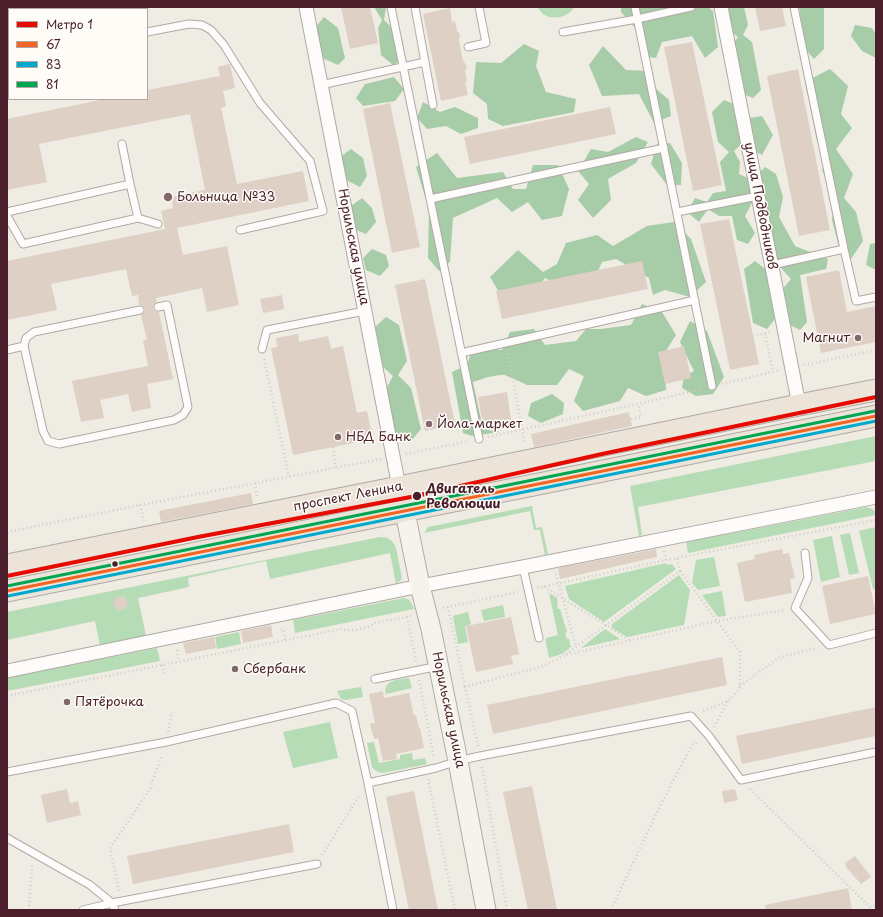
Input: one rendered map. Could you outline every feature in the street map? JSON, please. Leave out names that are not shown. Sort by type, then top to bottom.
[{"type":"main road","name":"проспект Ленина","points":[[7,565],[876,390]]},
{"type":"main road","name":"проспект Ленина","points":[[7,591],[876,416]]},
{"type":"street","name":"Норильская улица","points":[[306,7],[399,487]]},
{"type":"street","name":"улица Подводников","points":[[721,7],[799,405]]},
{"type":"street","points":[[7,671],[420,586],[876,497]]},
{"type":"street","name":"Норильская улица","points":[[404,512],[439,666],[486,910]]},
{"type":"lane","points":[[391,7],[479,439]]},
{"type":"lane","points":[[416,7],[433,105]]},
{"type":"lane","points":[[468,47],[486,43],[479,7]]},
{"type":"lane","points":[[635,7],[712,386]]},
{"type":"lane","points":[[563,32],[637,19],[691,7]]},
{"type":"lane","points":[[794,7],[856,301],[876,297]]},
{"type":"lane","points":[[148,32],[189,24],[202,25],[211,30],[224,45],[260,103],[310,161],[323,211],[240,230]]},
{"type":"lane","points":[[321,85],[425,62]]},
{"type":"lane","points":[[122,144],[138,218]]},
{"type":"lane","points":[[430,199],[664,148]]},
{"type":"lane","points":[[7,212],[130,184]]},
{"type":"lane","points":[[677,212],[758,196]]},
{"type":"lane","points":[[7,216],[23,244],[138,218],[158,224]]},
{"type":"lane","points":[[772,265],[844,249]]},
{"type":"lane","points":[[461,353],[695,300]]},
{"type":"lane","points":[[140,310],[34,332],[26,338],[24,346],[43,431],[48,441],[59,444],[174,420],[183,415],[188,407],[167,305],[158,307]]},
{"type":"lane","points":[[262,349],[267,330],[365,311]]},
{"type":"lane","points":[[7,350],[24,346]]},
{"type":"lane","points":[[804,553],[808,578],[795,608],[829,645],[876,632]]},
{"type":"lane","points":[[523,567],[540,638]]},
{"type":"lane","points":[[375,679],[439,666]]},
{"type":"lane","points":[[7,772],[166,742],[336,703],[352,711],[393,910]]},
{"type":"lane","points":[[368,783],[436,768],[480,756],[691,716],[709,736],[741,780],[876,752]]},
{"type":"lane","points":[[7,838],[90,885],[114,906]]},
{"type":"lane","points":[[83,910],[114,906],[120,901],[317,864]]},
{"type":"path","points":[[753,336],[784,330]]},
{"type":"path","points":[[765,333],[773,372]]},
{"type":"path","points":[[506,343],[525,443],[529,442]]},
{"type":"path","points":[[262,349],[289,477]]},
{"type":"path","points":[[7,532],[522,430],[792,367],[876,350]]},
{"type":"path","points":[[631,419],[641,417],[638,404]]},
{"type":"path","points":[[333,447],[336,468]]},
{"type":"path","points":[[252,499],[258,498],[255,484]]},
{"type":"path","points":[[140,505],[144,521],[149,520]]},
{"type":"path","points":[[664,550],[666,560]]},
{"type":"path","points":[[611,910],[658,810],[692,745],[709,736],[728,701],[737,692],[740,686],[740,652],[680,571],[677,558]]},
{"type":"path","points":[[465,687],[543,666],[564,655],[680,571]]},
{"type":"path","points":[[559,583],[576,647]]},
{"type":"path","points":[[544,586],[629,640]]},
{"type":"path","points":[[448,607],[480,756],[507,910]]},
{"type":"path","points":[[564,655],[717,621],[795,608]]},
{"type":"path","points":[[277,630],[283,628],[285,640]]},
{"type":"path","points":[[740,686],[780,657],[829,645]]},
{"type":"path","points":[[179,662],[177,650],[181,649]]},
{"type":"path","points":[[162,665],[164,674]]},
{"type":"path","points":[[691,716],[728,701]]},
{"type":"path","points":[[120,901],[110,848],[150,789],[166,742],[172,712]]},
{"type":"path","points":[[741,780],[873,910],[876,901]]},
{"type":"path","points":[[317,864],[368,783]]},
{"type":"path","points":[[29,910],[33,852]]},
{"type":"green space","points":[[374,7],[386,7],[384,20],[402,38],[405,58],[393,65],[381,55],[378,28],[382,20]]},
{"type":"green space","points":[[538,7],[574,7],[567,15],[556,18],[545,15]]},
{"type":"green space","points":[[621,7],[708,7],[713,11],[718,47],[705,58],[692,36],[662,42],[656,58],[642,56],[636,29],[621,12]]},
{"type":"green space","points":[[726,7],[744,7],[748,25],[743,35],[752,42],[761,90],[753,98],[741,93],[732,45],[738,37],[729,30]]},
{"type":"green space","points":[[799,7],[824,7],[824,49],[814,59],[806,50]]},
{"type":"green space","points":[[324,17],[338,28],[345,58],[338,65],[320,57],[314,29]]},
{"type":"green space","points":[[855,25],[872,28],[876,34],[876,58],[862,51],[851,36]]},
{"type":"green space","points":[[524,44],[539,51],[536,66],[546,92],[576,99],[574,112],[503,126],[488,119],[487,104],[473,93],[476,62],[501,63]]},
{"type":"green space","points":[[603,46],[626,70],[650,71],[654,87],[669,100],[671,116],[654,123],[639,94],[602,96],[589,65]]},
{"type":"green space","points":[[830,69],[848,86],[841,114],[852,128],[836,149],[853,174],[844,198],[856,212],[863,241],[851,259],[841,255],[832,220],[835,199],[822,170],[829,153],[817,141],[805,82]]},
{"type":"green space","points":[[394,77],[404,89],[395,101],[363,106],[356,98],[365,84]]},
{"type":"green space","points":[[724,100],[736,105],[743,143],[734,151],[740,162],[739,174],[752,180],[754,199],[745,216],[755,233],[748,244],[737,240],[732,216],[719,216],[708,209],[699,222],[687,212],[695,198],[707,202],[713,193],[726,191],[720,162],[729,152],[718,142],[712,112]]},
{"type":"green space","points":[[423,102],[440,112],[455,107],[478,118],[478,128],[461,134],[446,126],[427,129],[417,118]]},
{"type":"green space","points":[[762,116],[773,135],[762,155],[752,150],[746,128],[750,118]]},
{"type":"green space","points":[[636,137],[648,142],[636,163],[608,179],[611,200],[593,218],[578,200],[589,184],[578,171],[591,149],[608,152]]},
{"type":"green space","points":[[670,143],[682,163],[681,185],[667,185],[651,164],[657,144]]},
{"type":"green space","points":[[351,149],[363,158],[367,176],[360,187],[344,179],[340,157]]},
{"type":"green space","points":[[437,153],[457,178],[503,172],[513,189],[526,189],[533,165],[558,165],[569,189],[562,216],[542,220],[528,202],[512,212],[497,198],[453,218],[450,262],[439,271],[428,258],[429,210],[416,167]]},
{"type":"green space","points":[[765,167],[776,174],[783,197],[779,217],[795,246],[828,259],[826,269],[800,275],[807,322],[800,330],[788,324],[781,291],[791,279],[773,259],[756,176]]},
{"type":"green space","points":[[362,198],[372,208],[376,222],[366,234],[354,229],[348,208]]},
{"type":"green space","points":[[674,222],[691,239],[706,282],[690,297],[665,290],[653,295],[649,278],[616,259],[602,262],[595,278],[559,285],[545,278],[530,301],[507,305],[490,277],[518,250],[543,272],[557,264],[566,243],[597,235],[613,246],[647,226]]},
{"type":"green space","points":[[876,243],[876,270],[866,265],[870,244]]},
{"type":"green space","points":[[372,249],[386,255],[389,266],[380,276],[366,270],[363,258]]},
{"type":"green space","points":[[755,261],[769,272],[779,314],[767,329],[753,323],[744,269]]},
{"type":"green space","points":[[642,304],[662,312],[676,335],[664,354],[666,390],[646,396],[628,388],[620,401],[583,411],[574,401],[584,376],[569,369],[557,385],[527,385],[505,375],[488,377],[473,382],[483,429],[500,432],[472,436],[463,433],[452,372],[467,365],[473,347],[502,350],[510,332],[534,329],[545,345],[576,341],[586,329],[601,329],[631,325]]},
{"type":"green space","points":[[386,317],[399,325],[407,361],[398,375],[411,388],[421,429],[411,441],[396,435],[386,389],[393,376],[381,365],[375,327]]},
{"type":"green space","points":[[690,321],[707,331],[724,377],[713,394],[696,396],[682,388],[684,376],[694,371],[680,342]]},
{"type":"green space","points":[[552,394],[564,403],[563,414],[541,423],[528,416],[531,403]]},
{"type":"green space","points":[[876,436],[876,461],[638,507],[642,535],[639,536],[630,486]]},
{"type":"green space","points":[[532,506],[536,528],[542,527],[548,554],[545,555],[540,530],[534,530],[530,511],[424,533],[428,527]]},
{"type":"green space","points":[[866,507],[873,510],[876,515],[688,553],[686,541]]},
{"type":"green space","points":[[876,527],[876,589],[873,589],[859,531]]},
{"type":"green space","points":[[850,533],[859,573],[849,575],[840,535]]},
{"type":"green space","points":[[832,536],[840,577],[821,582],[813,540]]},
{"type":"green space","points":[[380,537],[390,540],[396,548],[402,578],[396,584],[390,553],[270,579],[266,561],[188,578],[189,587],[138,598],[146,636],[100,646],[95,621],[7,640],[7,612]]},
{"type":"green space","points":[[714,557],[720,586],[698,590],[692,583],[696,560]]},
{"type":"green space","points":[[666,563],[667,565],[672,564],[676,569],[604,622],[569,599],[565,586]]},
{"type":"green space","points":[[679,575],[690,590],[684,625],[627,637],[612,628],[612,624]]},
{"type":"green space","points":[[722,591],[726,616],[718,617],[702,595]]},
{"type":"green space","points":[[549,593],[557,598],[558,609],[560,609],[567,632],[565,633],[567,639],[569,639],[571,647],[562,654],[549,658],[546,638],[558,635]]},
{"type":"green space","points":[[404,598],[408,599],[414,609],[295,633],[293,620]]},
{"type":"green space","points":[[503,605],[505,617],[484,621],[481,610]]},
{"type":"green space","points":[[468,612],[471,624],[465,626],[468,642],[458,644],[453,616]]},
{"type":"green space","points":[[605,629],[620,639],[581,648]]},
{"type":"green space","points":[[239,632],[241,644],[217,649],[215,637]]},
{"type":"green space","points":[[157,648],[160,661],[7,691],[7,678]]},
{"type":"green space","points":[[409,678],[412,688],[386,694],[385,689],[389,683]]},
{"type":"green space","points":[[361,687],[363,697],[346,700],[341,699],[337,691]]},
{"type":"green space","points":[[330,722],[338,758],[293,768],[283,732]]},
{"type":"green space","points":[[374,742],[379,763],[400,759],[400,755],[412,753],[413,760],[425,758],[427,764],[383,773],[378,772],[372,767],[367,743]]},
{"type":"building","points":[[341,7],[370,7],[378,43],[350,49]]},
{"type":"building","points":[[755,7],[782,7],[786,26],[760,31]]},
{"type":"building","points":[[450,8],[452,22],[455,21],[457,31],[460,34],[459,40],[463,61],[467,66],[465,71],[467,81],[465,82],[468,95],[441,101],[423,14]]},
{"type":"building","points":[[692,42],[722,185],[693,191],[664,47]]},
{"type":"building","points":[[230,64],[235,88],[223,91],[226,106],[221,108],[237,184],[303,171],[309,201],[177,228],[183,255],[227,246],[239,305],[207,312],[202,288],[156,298],[157,302],[154,304],[153,308],[155,311],[159,312],[173,379],[147,384],[151,408],[132,412],[128,394],[100,400],[104,418],[81,422],[72,381],[148,366],[143,340],[147,340],[141,315],[145,312],[145,309],[143,306],[139,305],[138,295],[132,296],[126,269],[51,284],[57,310],[7,320],[7,261],[165,229],[161,211],[173,208],[171,197],[205,190],[190,114],[39,144],[47,182],[7,190],[7,119],[100,100],[148,100],[148,90],[220,76],[218,67]]},
{"type":"building","points":[[798,69],[830,230],[799,236],[767,76]]},
{"type":"building","points":[[390,103],[420,247],[392,253],[363,109]]},
{"type":"building","points":[[610,107],[616,134],[470,164],[464,137]]},
{"type":"building","points":[[729,219],[759,364],[730,370],[700,224]]},
{"type":"building","points":[[642,261],[648,289],[502,319],[496,291]]},
{"type":"building","points":[[839,270],[847,312],[876,306],[876,342],[821,353],[806,277]]},
{"type":"building","points":[[425,279],[455,424],[425,431],[395,285]]},
{"type":"building","points":[[282,295],[284,309],[263,313],[260,299]]},
{"type":"building","points":[[298,334],[299,342],[328,336],[331,349],[343,346],[357,413],[367,411],[373,439],[293,455],[271,348],[277,347],[276,338]]},
{"type":"building","points":[[684,346],[691,378],[665,384],[658,352]]},
{"type":"building","points":[[507,392],[511,420],[483,426],[478,397]]},
{"type":"building","points":[[629,412],[632,426],[534,447],[531,434]]},
{"type":"building","points":[[251,493],[253,504],[161,522],[159,511]]},
{"type":"building","points":[[656,549],[657,557],[560,579],[558,568]]},
{"type":"building","points":[[782,549],[783,554],[789,553],[795,578],[790,579],[792,593],[745,602],[737,563],[755,559],[754,555]]},
{"type":"building","points":[[868,576],[876,614],[830,624],[822,586]]},
{"type":"building","points":[[124,596],[128,602],[125,609],[117,610],[113,604],[116,597]]},
{"type":"building","points":[[511,617],[519,654],[511,656],[513,664],[476,672],[466,626]]},
{"type":"building","points":[[271,625],[273,637],[243,643],[241,631]]},
{"type":"building","points":[[214,637],[216,648],[186,654],[183,643]]},
{"type":"building","points":[[722,657],[727,685],[493,734],[487,705]]},
{"type":"building","points":[[383,691],[384,698],[409,693],[414,716],[416,715],[420,728],[424,748],[396,754],[397,759],[383,761],[378,738],[374,739],[370,724],[375,723],[369,694]]},
{"type":"building","points":[[876,707],[876,736],[742,764],[736,736]]},
{"type":"building","points":[[532,786],[557,910],[528,910],[503,792]]},
{"type":"building","points":[[67,789],[70,803],[78,801],[81,815],[47,823],[41,795]]},
{"type":"building","points":[[735,789],[738,800],[724,803],[722,791]]},
{"type":"building","points":[[414,791],[438,910],[409,910],[386,797]]},
{"type":"building","points":[[289,824],[294,852],[133,884],[127,856]]},
{"type":"building","points":[[855,856],[871,877],[861,884],[846,867],[845,863]]},
{"type":"building","points":[[848,888],[852,910],[766,910],[765,905]]},
{"type":"metro line","name":"1","points":[[7,576],[198,537],[416,496],[602,454],[876,397]]},
{"type":"transit line","name":"81","points":[[7,586],[875,411]]},
{"type":"transit line","name":"67","points":[[7,591],[876,416]]},
{"type":"transit line","name":"83","points":[[8,596],[876,421]]},
{"type":"place","name":"Больница №33","points":[[168,197]]},
{"type":"place","name":"Магнит","points":[[858,338]]},
{"type":"place","name":"Йола-маркет","points":[[429,424]]},
{"type":"place","name":"НБД Банк","points":[[338,437]]},
{"type":"place","name":"Двигатель Революции","points":[[417,496]]},
{"type":"place","name":"Сбербанк","points":[[235,669]]},
{"type":"place","name":"Пятёрочка","points":[[67,702]]}]
